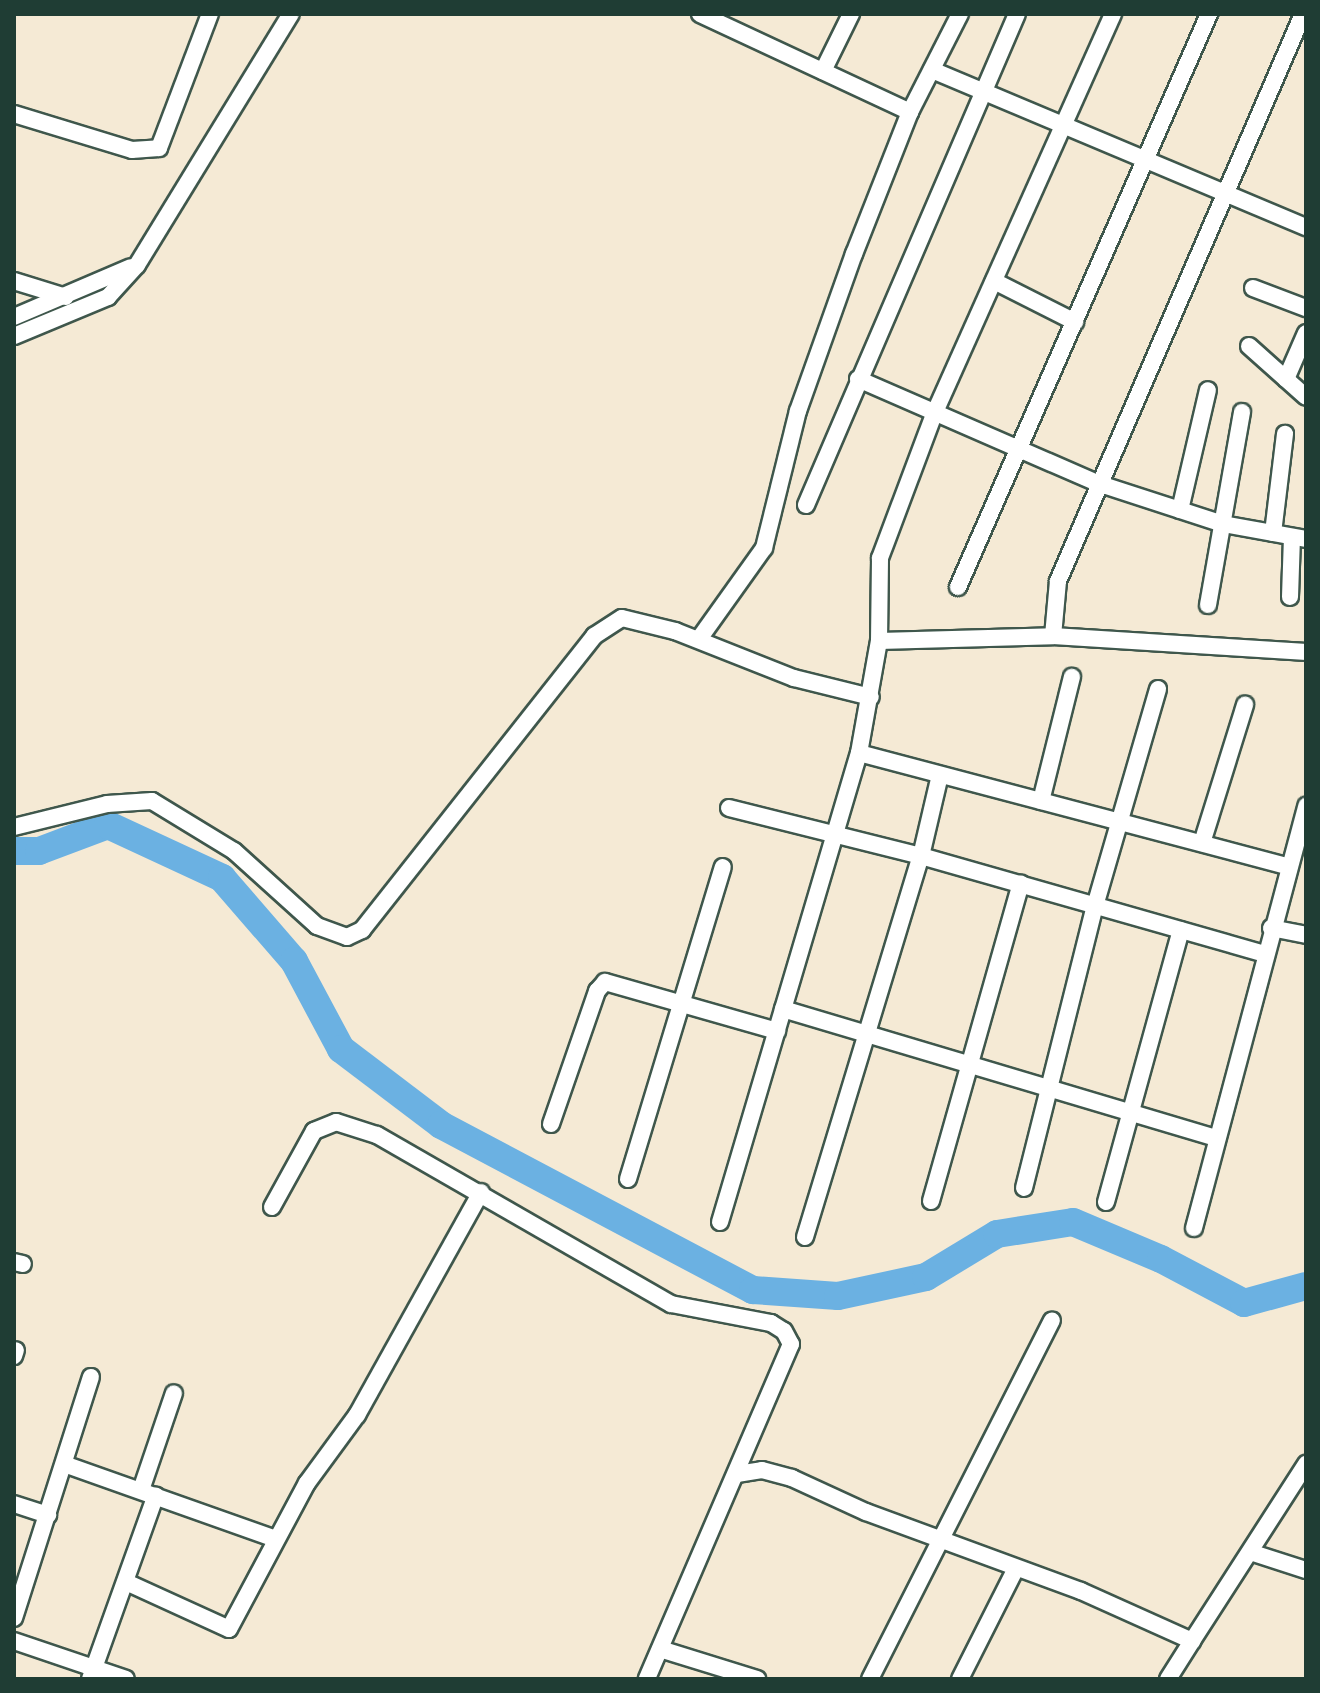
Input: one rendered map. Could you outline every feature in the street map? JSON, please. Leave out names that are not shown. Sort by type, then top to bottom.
[{"type":"street","points":[[14,114],[132,150],[159,148],[210,14]]},
{"type":"street","points":[[14,336],[108,297],[137,265],[291,14]]},
{"type":"street","points":[[702,14],[910,112]]},
{"type":"street","points":[[823,71],[851,14]]},
{"type":"street","points":[[699,639],[764,548],[798,411],[910,112],[960,14]]},
{"type":"street","points":[[806,505],[1017,14]]},
{"type":"street","points":[[720,1222],[838,835],[859,753],[879,641],[880,558],[935,412],[1113,14]]},
{"type":"street","points":[[958,587],[1209,14]]},
{"type":"street","points":[[1053,636],[1058,581],[1303,14]]},
{"type":"street","points":[[932,70],[1148,156],[1225,196],[1306,227]]},
{"type":"street","points":[[14,317],[137,265]]},
{"type":"street","points":[[14,281],[66,297]]},
{"type":"street","points":[[994,281],[1075,322]]},
{"type":"street","points":[[1253,288],[1306,308]]},
{"type":"street","points":[[1286,379],[1306,333]]},
{"type":"street","points":[[1249,346],[1306,397]]},
{"type":"street","points":[[858,379],[1100,484],[1223,524],[1299,538],[1290,597]]},
{"type":"street","points":[[1180,510],[1208,390]]},
{"type":"street","points":[[1208,605],[1242,412]]},
{"type":"street","points":[[1273,533],[1285,434]]},
{"type":"street","points":[[14,827],[107,804],[152,801],[234,851],[317,926],[347,937],[362,930],[594,636],[622,618],[699,639],[794,678],[871,697]]},
{"type":"street","points":[[879,641],[1053,636],[1306,652]]},
{"type":"street","points":[[1041,801],[1072,677]]},
{"type":"street","points":[[1024,1188],[1095,906],[1158,689]]},
{"type":"street","points":[[1202,843],[1245,705]]},
{"type":"street","points":[[859,753],[1289,867]]},
{"type":"street","points":[[805,1237],[862,1036],[921,856],[940,775]]},
{"type":"street","points":[[1194,1228],[1271,928],[1289,867],[1303,833],[1306,806]]},
{"type":"street","points":[[729,808],[921,856],[1265,954]]},
{"type":"street","points":[[628,1179],[686,1002],[723,867]]},
{"type":"street","points":[[931,1201],[1021,884]]},
{"type":"street","points":[[1271,928],[1306,935]]},
{"type":"street","points":[[1106,1202],[1181,930]]},
{"type":"street","points":[[551,1124],[597,991],[605,982],[686,1002],[777,1031]]},
{"type":"street","points":[[783,1009],[862,1036],[1217,1138]]},
{"type":"street","points":[[272,1207],[314,1131],[336,1122],[377,1135],[481,1192],[671,1304],[771,1323],[784,1331],[791,1344],[647,1679]]},
{"type":"street","points":[[126,1582],[229,1629],[307,1483],[357,1415],[481,1192]]},
{"type":"street","points":[[870,1679],[1052,1320]]},
{"type":"street","points":[[14,1618],[91,1377]]},
{"type":"street","points":[[92,1673],[126,1582],[174,1393]]},
{"type":"street","points":[[64,1464],[276,1539]]},
{"type":"street","points":[[1168,1679],[1306,1464]]},
{"type":"street","points":[[737,1474],[762,1470],[792,1478],[941,1542],[1016,1568],[1192,1641]]},
{"type":"street","points":[[14,1504],[48,1515]]},
{"type":"street","points":[[1250,1552],[1306,1570]]},
{"type":"street","points":[[960,1679],[1016,1568]]},
{"type":"street","points":[[14,1641],[92,1673],[126,1679]]},
{"type":"street","points":[[660,1649],[731,1675],[757,1679]]},
{"type":"waterway","points":[[14,851],[39,851],[108,825],[222,878],[294,961],[341,1049],[441,1125],[753,1290],[838,1296],[926,1277],[997,1234],[1073,1222],[1161,1259],[1244,1303],[1306,1286]]}]
